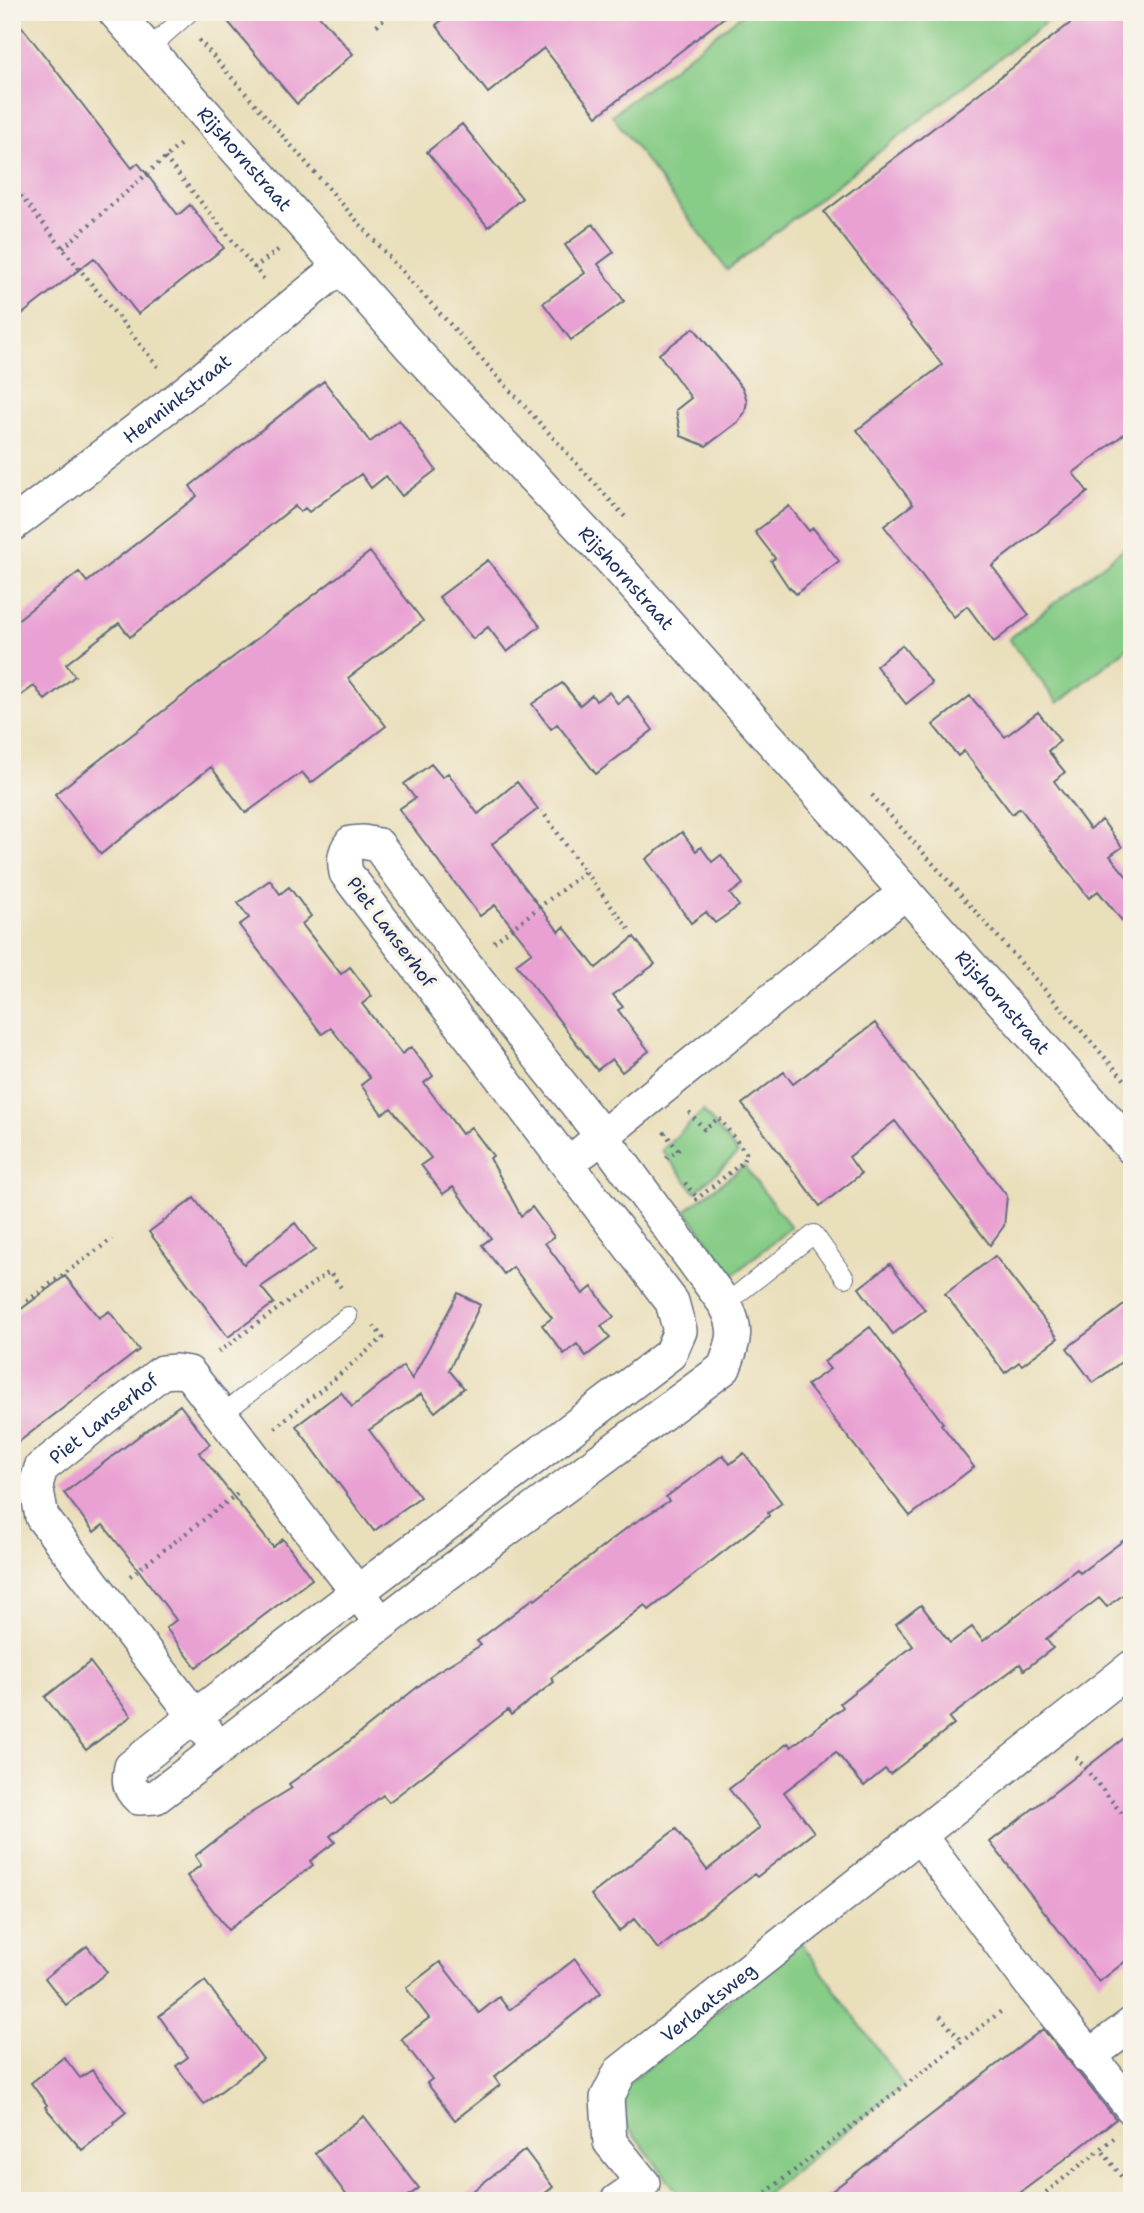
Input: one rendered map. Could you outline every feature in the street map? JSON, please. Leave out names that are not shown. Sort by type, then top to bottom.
[{"type":"street","name":"Rijshornstraat","points":[[115,12],[412,348],[615,564],[1132,1147]]},
{"type":"street","name":"Henninkstraat","points":[[12,526],[181,396],[340,267]]},
{"type":"street","name":"Piet Lanserhof","points":[[680,1331],[672,1302],[346,873],[343,859],[351,843],[378,845],[466,964],[602,1136],[725,1304],[733,1318],[735,1340]]},
{"type":"street","points":[[568,1164],[906,892]]},
{"type":"street","points":[[680,1331],[735,1340],[724,1368],[156,1797],[139,1798],[132,1792],[128,1781],[131,1767],[670,1354],[680,1331]]},
{"type":"street","name":"Piet Lanserhof","points":[[220,1749],[42,1517],[36,1485],[41,1468],[162,1372],[189,1373],[382,1624]]},
{"type":"street","name":"Verlaatsweg","points":[[639,2195],[610,2141],[607,2098],[620,2071],[1132,1667]]},
{"type":"street","points":[[919,1835],[1088,2057],[1127,2120]]},
{"type":"street","points":[[1088,2057],[1132,2024]]},
{"type":"lane","points":[[148,50],[190,12]]},
{"type":"lane","points":[[725,1304],[814,1234],[845,1278]]},
{"type":"lane","points":[[220,1415],[348,1316]]},
{"type":"path","points":[[12,21],[24,12]]},
{"type":"path","points":[[377,26],[390,12]]},
{"type":"path","points":[[63,248],[209,119]]},
{"type":"path","points":[[165,158],[288,310]]},
{"type":"path","points":[[13,188],[181,396]]},
{"type":"path","points":[[542,811],[631,932]]},
{"type":"path","points":[[466,964],[585,872]]},
{"type":"path","points":[[665,1224],[743,1162],[746,1153],[719,1118],[704,1129],[690,1112],[681,1119]]},
{"type":"path","points":[[639,1189],[669,1164],[666,1158],[678,1150],[665,1133],[673,1126]]},
{"type":"path","points":[[27,1301],[112,1239]]},
{"type":"path","points":[[103,1596],[265,1473]]},
{"type":"path","points":[[1054,1729],[1132,1826]]},
{"type":"path","points":[[755,2201],[1033,1987]]},
{"type":"path","points":[[940,2016],[962,2042]]},
{"type":"path","points":[[1035,2201],[1101,2149],[1127,2120]]},
{"type":"path","points":[[1101,2149],[1132,2191]]},
{"type":"green space","points":[[745,12],[1059,12],[727,270],[612,115]]},
{"type":"green space","points":[[1132,542],[1132,644],[1058,703],[1009,639]]},
{"type":"green space","points":[[703,1111],[738,1153],[695,1192],[662,1150]]},
{"type":"green space","points":[[744,1166],[791,1227],[733,1275],[686,1210]]},
{"type":"green space","points":[[801,1942],[903,2085],[757,2201],[684,2201],[614,2108],[615,2094]]},
{"type":"building","points":[[220,12],[316,12],[353,54],[297,104]]},
{"type":"building","points":[[452,12],[731,12],[597,116],[544,48],[488,93],[436,25]]},
{"type":"building","points":[[1085,12],[1132,12],[1132,428],[1073,473],[1088,492],[992,566],[1029,615],[994,642],[967,606],[954,617],[884,526],[913,504],[857,430],[942,365],[824,212]]},
{"type":"building","points":[[12,14],[132,168],[138,163],[178,215],[190,205],[224,248],[138,314],[94,258],[12,322]]},
{"type":"building","points":[[462,124],[522,198],[488,227],[427,152]]},
{"type":"building","points":[[593,224],[614,252],[598,264],[624,301],[571,340],[543,303],[585,273],[565,245]]},
{"type":"building","points":[[694,328],[743,389],[747,401],[745,412],[738,422],[706,446],[681,436],[676,410],[691,398],[659,354]]},
{"type":"building","points":[[324,381],[370,442],[399,420],[436,470],[402,496],[386,476],[371,488],[361,474],[309,512],[305,508],[300,512],[295,506],[130,637],[119,623],[66,664],[75,676],[45,700],[34,686],[12,702],[12,624],[79,572],[87,582],[197,496],[190,486]]},
{"type":"building","points":[[789,506],[809,531],[813,528],[839,561],[796,594],[771,561],[775,558],[755,532]]},
{"type":"building","points":[[370,552],[423,621],[348,678],[386,726],[311,783],[302,772],[246,813],[211,767],[101,854],[55,794]]},
{"type":"building","points":[[488,560],[540,626],[507,652],[488,627],[473,639],[439,597]]},
{"type":"building","points":[[902,645],[932,683],[906,704],[876,666]]},
{"type":"building","points":[[562,683],[580,705],[592,695],[596,701],[609,692],[618,704],[628,696],[653,730],[596,774],[557,724],[551,729],[532,704]]},
{"type":"building","points":[[970,696],[1005,737],[1038,712],[1060,741],[1048,751],[1065,772],[1054,781],[1090,829],[1102,820],[1122,847],[1110,856],[1132,883],[1132,933],[1098,891],[1089,898],[1020,808],[1012,814],[964,751],[958,756],[933,725]]},
{"type":"building","points":[[431,764],[442,777],[448,773],[478,814],[517,782],[538,809],[492,844],[559,932],[564,927],[596,968],[634,937],[655,964],[613,995],[623,1007],[618,1010],[649,1051],[622,1072],[612,1059],[597,1070],[516,964],[532,952],[495,905],[480,916],[399,809],[415,798],[404,784]]},
{"type":"building","points":[[682,832],[696,851],[701,847],[712,862],[721,855],[743,884],[730,894],[739,906],[715,923],[706,912],[691,923],[646,859]]},
{"type":"building","points":[[270,880],[280,894],[289,887],[311,916],[302,924],[341,974],[350,967],[372,996],[362,1004],[402,1054],[411,1047],[433,1076],[424,1083],[462,1134],[471,1127],[493,1156],[490,1158],[521,1216],[532,1207],[554,1237],[545,1243],[583,1294],[592,1287],[614,1317],[601,1326],[610,1338],[586,1356],[577,1344],[564,1354],[542,1325],[552,1318],[513,1267],[504,1274],[482,1245],[491,1238],[453,1187],[443,1194],[421,1165],[431,1158],[391,1108],[382,1114],[361,1085],[370,1078],[331,1028],[322,1034],[239,925],[249,918],[238,903]]},
{"type":"building","points":[[875,1023],[1007,1196],[1004,1226],[990,1245],[895,1121],[849,1157],[861,1174],[820,1206],[742,1104],[784,1072],[793,1084]]},
{"type":"building","points":[[194,1198],[244,1264],[295,1223],[315,1250],[261,1287],[274,1303],[228,1337],[149,1232]]},
{"type":"building","points":[[995,1256],[1058,1338],[1022,1365],[1019,1362],[1005,1373],[945,1294]]},
{"type":"building","points":[[890,1264],[925,1310],[893,1334],[859,1288]]},
{"type":"building","points":[[65,1276],[99,1318],[109,1311],[139,1350],[12,1447],[12,1316]]},
{"type":"building","points":[[458,1293],[480,1305],[449,1370],[464,1388],[435,1412],[421,1394],[369,1430],[420,1497],[374,1531],[296,1426],[341,1392],[352,1407],[403,1366],[412,1379]]},
{"type":"building","points":[[1132,1299],[1132,1354],[1093,1383],[1067,1348]]},
{"type":"building","points":[[870,1327],[974,1467],[910,1516],[807,1385],[830,1369],[824,1362]]},
{"type":"building","points":[[180,1405],[210,1444],[199,1453],[273,1547],[283,1539],[312,1579],[196,1667],[166,1628],[176,1620],[135,1565],[103,1525],[94,1532],[64,1493]]},
{"type":"building","points":[[744,1453],[782,1503],[768,1513],[769,1516],[649,1610],[645,1605],[551,1678],[554,1682],[511,1715],[508,1710],[389,1802],[383,1795],[330,1836],[335,1842],[310,1861],[313,1865],[228,1930],[187,1876],[201,1865],[195,1856],[251,1813],[292,1788],[289,1784],[347,1743],[435,1673],[481,1645],[477,1641],[534,1598],[535,1600],[628,1527],[669,1501],[666,1497],[723,1455],[730,1464]]},
{"type":"building","points":[[1132,1534],[1132,1588],[1107,1607],[1099,1598],[1046,1639],[1053,1648],[1024,1670],[1020,1664],[949,1718],[954,1724],[890,1774],[885,1769],[864,1786],[836,1752],[784,1792],[814,1832],[757,1877],[754,1874],[658,1949],[634,1919],[619,1931],[591,1895],[676,1829],[707,1870],[760,1828],[729,1789],[788,1743],[791,1747],[843,1707],[840,1703],[913,1646],[896,1624],[921,1605],[950,1643],[972,1627],[983,1641],[1077,1569],[1080,1573]]},
{"type":"building","points":[[90,1662],[131,1716],[86,1750],[45,1697]]},
{"type":"building","points":[[1132,1732],[1132,1956],[1099,1982],[990,1842]]},
{"type":"building","points":[[87,1946],[107,1972],[66,2005],[45,1978]]},
{"type":"building","points":[[575,1959],[601,1993],[494,2077],[500,2085],[455,2120],[427,2083],[432,2079],[401,2039],[429,2018],[406,1988],[440,1962],[479,2013],[499,1997],[509,2010]]},
{"type":"building","points":[[205,1981],[263,2059],[204,2104],[176,2066],[188,2057],[159,2016]]},
{"type":"building","points":[[1043,2029],[1116,2119],[1060,2163],[1009,2201],[819,2201]]},
{"type":"building","points":[[64,2057],[80,2078],[92,2070],[126,2112],[82,2150],[45,2107],[47,2105],[31,2083]]},
{"type":"building","points":[[364,2116],[419,2188],[402,2201],[351,2201],[315,2153]]},
{"type":"building","points":[[525,2150],[553,2187],[535,2201],[460,2201]]}]
